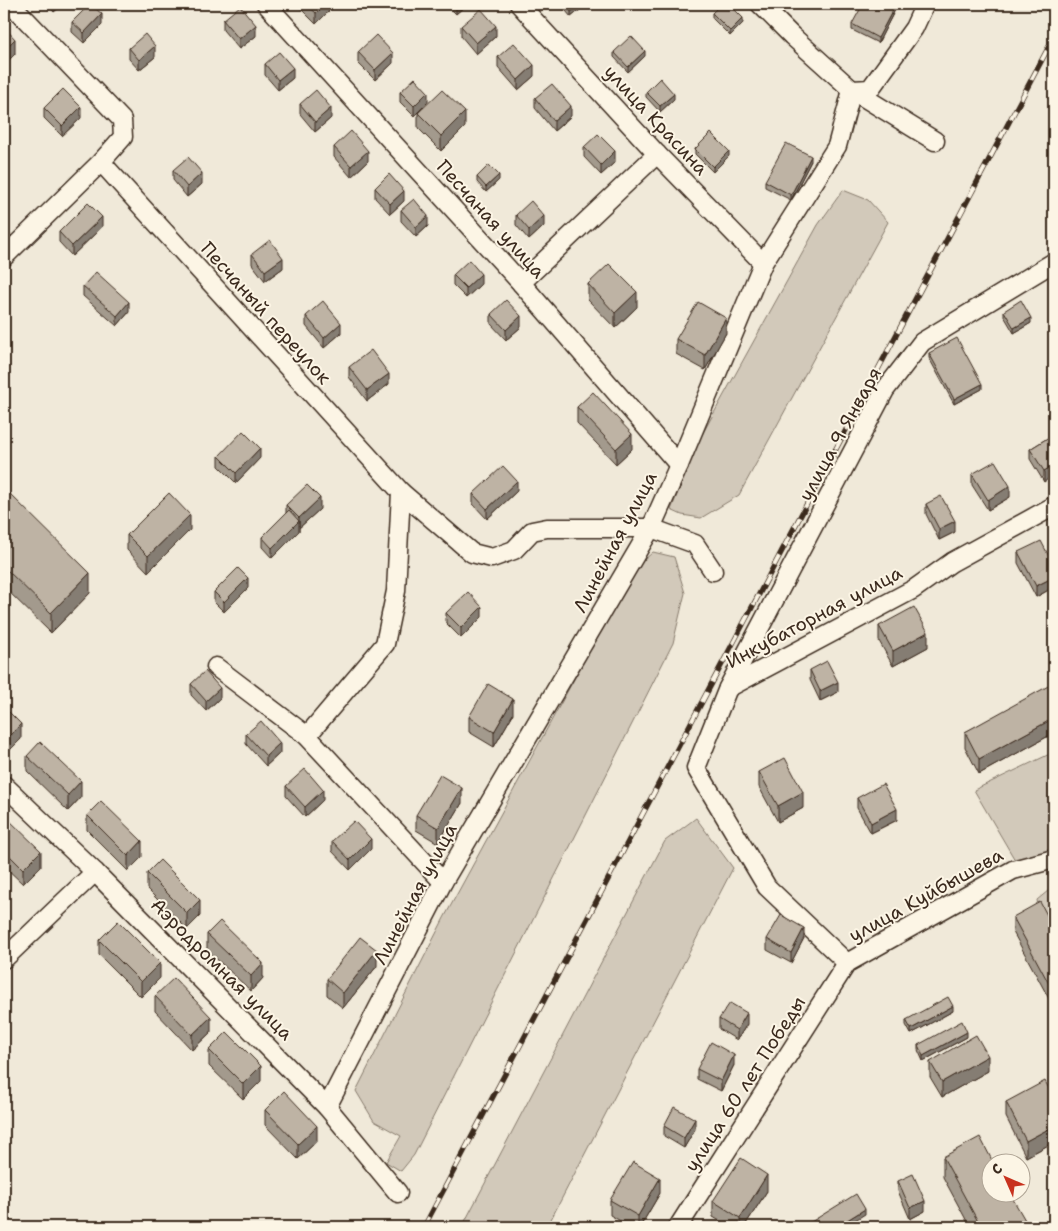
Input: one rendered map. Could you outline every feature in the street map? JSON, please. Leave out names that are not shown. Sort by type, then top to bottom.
[{"type":"street","points":[[4,257],[101,162],[123,137],[122,120],[11,4]]},
{"type":"street","name":"Песчаная улица","points":[[266,4],[521,283],[679,466]]},
{"type":"street","name":"улица Красина","points":[[519,4],[657,154],[763,264]]},
{"type":"street","points":[[760,4],[792,36],[852,90],[935,141]]},
{"type":"street","points":[[852,90],[870,89],[914,28],[925,4]]},
{"type":"street","name":"Линейная улица","points":[[328,1107],[444,882],[651,528],[679,466],[763,264],[837,146],[852,90]]},
{"type":"street","points":[[521,283],[657,154]]},
{"type":"street","name":"Песчаный переулок","points":[[101,162],[400,492],[472,553],[492,558],[514,550],[532,531],[547,528],[651,528]]},
{"type":"street","name":"улица 9 Января","points":[[728,688],[885,390],[922,342],[1054,262]]},
{"type":"street","points":[[307,736],[384,644],[396,592],[400,492]]},
{"type":"street","name":"Инкубаторная улица","points":[[847,963],[767,887],[696,768],[728,688],[914,589],[952,562],[1054,506]]},
{"type":"street","points":[[651,528],[695,544],[713,571]]},
{"type":"street","points":[[216,667],[307,736],[444,882]]},
{"type":"street","name":"Аэродромная улица","points":[[4,786],[95,872],[328,1107],[398,1193]]},
{"type":"street","name":"улица Куйбышева","points":[[847,963],[1013,870],[1054,859]]},
{"type":"street","points":[[4,959],[95,872]]},
{"type":"street","name":"улица 60 лет Победы","points":[[678,1227],[847,963]]},
{"type":"shaded area","points":[[843,190],[868,200],[888,222],[739,495],[701,518],[682,515],[671,510],[699,440],[818,225]]},
{"type":"shaded area","points":[[653,552],[674,557],[685,593],[673,643],[414,1155],[401,1171],[386,1162],[401,1136],[374,1121],[356,1091],[444,918],[634,569]]},
{"type":"shaded area","points":[[1054,752],[1054,849],[1015,860],[974,790]]},
{"type":"shaded area","points":[[696,818],[733,868],[547,1227],[462,1227],[665,841]]},
{"type":"shaded area","points":[[1054,886],[1054,943],[1040,917],[1037,900]]},
{"type":"building","points":[[90,4],[102,14],[84,33],[72,22]]},
{"type":"building","points":[[306,4],[325,4],[316,13]]},
{"type":"building","points":[[564,4],[581,4],[571,12]]},
{"type":"building","points":[[721,4],[729,4],[743,18],[730,31],[712,13]]},
{"type":"building","points":[[863,4],[896,4],[878,38],[852,24]]},
{"type":"building","points":[[240,6],[256,25],[239,39],[223,20]]},
{"type":"building","points":[[481,9],[496,26],[476,43],[461,26]]},
{"type":"building","points":[[4,27],[15,39],[4,50]]},
{"type":"building","points":[[145,34],[155,46],[139,60],[129,48]]},
{"type":"building","points":[[376,35],[393,53],[375,70],[358,52]]},
{"type":"building","points":[[631,36],[645,51],[628,67],[614,52]]},
{"type":"building","points":[[514,43],[534,65],[518,80],[498,57]]},
{"type":"building","points":[[279,52],[293,68],[278,80],[265,64]]},
{"type":"building","points":[[415,78],[428,92],[414,106],[400,92]]},
{"type":"building","points":[[660,78],[674,94],[660,106],[646,92]]},
{"type":"building","points":[[552,84],[571,106],[554,121],[535,98]]},
{"type":"building","points":[[63,89],[81,107],[62,126],[44,108]]},
{"type":"building","points":[[316,90],[331,108],[315,122],[300,104]]},
{"type":"building","points":[[442,90],[465,112],[441,136],[418,113]]},
{"type":"building","points":[[351,131],[368,151],[351,166],[334,147]]},
{"type":"building","points":[[711,133],[729,151],[713,167],[695,149]]},
{"type":"building","points":[[598,134],[615,151],[601,165],[584,147]]},
{"type":"building","points":[[786,143],[811,156],[791,195],[765,181]]},
{"type":"building","points":[[188,157],[202,173],[187,187],[173,170]]},
{"type":"building","points":[[489,165],[499,175],[486,187],[477,177]]},
{"type":"building","points":[[389,174],[404,191],[390,204],[375,188]]},
{"type":"building","points":[[414,199],[428,216],[416,227],[401,210]]},
{"type":"building","points":[[531,201],[544,216],[529,230],[516,215]]},
{"type":"building","points":[[88,203],[102,217],[72,246],[59,232]]},
{"type":"building","points":[[270,240],[283,258],[265,271],[252,254]]},
{"type":"building","points":[[469,260],[481,274],[466,288],[453,275]]},
{"type":"building","points":[[609,264],[637,292],[615,313],[588,284]]},
{"type":"building","points":[[96,272],[129,302],[117,316],[83,286]]},
{"type":"building","points":[[506,300],[521,316],[506,330],[491,314]]},
{"type":"building","points":[[1021,300],[1031,318],[1014,328],[1004,311]]},
{"type":"building","points":[[323,301],[341,323],[324,338],[306,316]]},
{"type":"building","points":[[698,302],[726,318],[705,355],[676,339]]},
{"type":"building","points":[[957,338],[982,384],[954,399],[929,353]]},
{"type":"building","points":[[371,350],[389,374],[367,390],[349,367]]},
{"type":"building","points":[[593,392],[632,434],[616,449],[577,407]]},
{"type":"building","points":[[243,431],[260,448],[236,473],[219,456]]},
{"type":"building","points":[[1054,434],[1054,465],[1044,471],[1030,449]]},
{"type":"building","points":[[995,461],[1010,486],[988,500],[972,474]]},
{"type":"building","points":[[503,466],[517,481],[487,509],[473,494]]},
{"type":"building","points":[[307,485],[320,498],[299,518],[286,505]]},
{"type":"building","points":[[4,488],[90,573],[51,613],[4,567]]},
{"type":"building","points":[[169,493],[190,515],[148,556],[127,535]]},
{"type":"building","points":[[941,496],[955,521],[939,529],[926,504]]},
{"type":"building","points":[[289,510],[299,521],[272,548],[262,537]]},
{"type":"building","points":[[1041,541],[1054,566],[1054,577],[1036,586],[1018,552]]},
{"type":"building","points":[[238,568],[248,578],[224,602],[214,592]]},
{"type":"building","points":[[468,592],[482,607],[461,628],[446,613]]},
{"type":"building","points":[[914,607],[928,632],[893,651],[879,626]]},
{"type":"building","points":[[827,661],[838,682],[820,691],[810,670]]},
{"type":"building","points":[[205,671],[220,688],[206,701],[191,684]]},
{"type":"building","points":[[488,684],[513,699],[494,732],[469,717]]},
{"type":"building","points":[[1052,684],[1054,689],[1054,718],[979,759],[965,732]]},
{"type":"building","points":[[4,707],[21,724],[7,738],[4,735]]},
{"type":"building","points":[[261,721],[280,743],[266,756],[246,734]]},
{"type":"building","points":[[40,742],[81,781],[68,795],[27,756]]},
{"type":"building","points":[[785,758],[803,792],[778,806],[759,772]]},
{"type":"building","points":[[305,769],[323,790],[305,807],[286,786]]},
{"type":"building","points":[[440,775],[462,788],[438,828],[416,815]]},
{"type":"building","points":[[883,784],[897,809],[871,823],[857,798]]},
{"type":"building","points":[[101,801],[142,841],[128,856],[87,815]]},
{"type":"building","points":[[6,817],[41,851],[23,869],[4,850],[4,820]]},
{"type":"building","points":[[354,821],[371,839],[350,860],[332,841]]},
{"type":"building","points":[[160,860],[200,900],[187,913],[147,873]]},
{"type":"building","points":[[1040,902],[1054,928],[1054,993],[1013,917]]},
{"type":"building","points":[[781,915],[804,928],[791,953],[767,939]]},
{"type":"building","points":[[118,921],[160,963],[141,982],[99,940]]},
{"type":"building","points":[[220,921],[263,963],[251,976],[207,934]]},
{"type":"building","points":[[360,937],[377,950],[343,993],[327,979]]},
{"type":"building","points":[[174,978],[211,1017],[192,1035],[155,996]]},
{"type":"building","points":[[948,997],[953,1006],[911,1029],[906,1020]]},
{"type":"building","points":[[730,1003],[747,1013],[737,1030],[719,1019]]},
{"type":"building","points":[[962,1021],[967,1032],[923,1056],[918,1045]]},
{"type":"building","points":[[227,1032],[261,1066],[243,1084],[209,1050]]},
{"type":"building","points":[[976,1035],[988,1056],[942,1082],[930,1062]]},
{"type":"building","points":[[711,1042],[734,1055],[721,1081],[697,1069]]},
{"type":"building","points":[[1045,1081],[1054,1098],[1054,1126],[1026,1141],[1006,1102]]},
{"type":"building","points":[[284,1091],[317,1126],[298,1144],[265,1110]]},
{"type":"building","points":[[674,1107],[695,1119],[684,1138],[664,1126]]},
{"type":"building","points":[[980,1137],[989,1154],[980,1154],[980,1204],[1016,1204],[1029,1227],[981,1227],[943,1157]]},
{"type":"building","points":[[741,1158],[767,1175],[740,1218],[713,1201]]},
{"type":"building","points":[[633,1162],[660,1178],[638,1216],[610,1200]]},
{"type":"building","points":[[913,1174],[925,1201],[910,1208],[898,1181]]},
{"type":"building","points":[[856,1194],[865,1209],[836,1227],[803,1227]]},
{"type":"railway","points":[[424,1227],[1054,37]]}]
